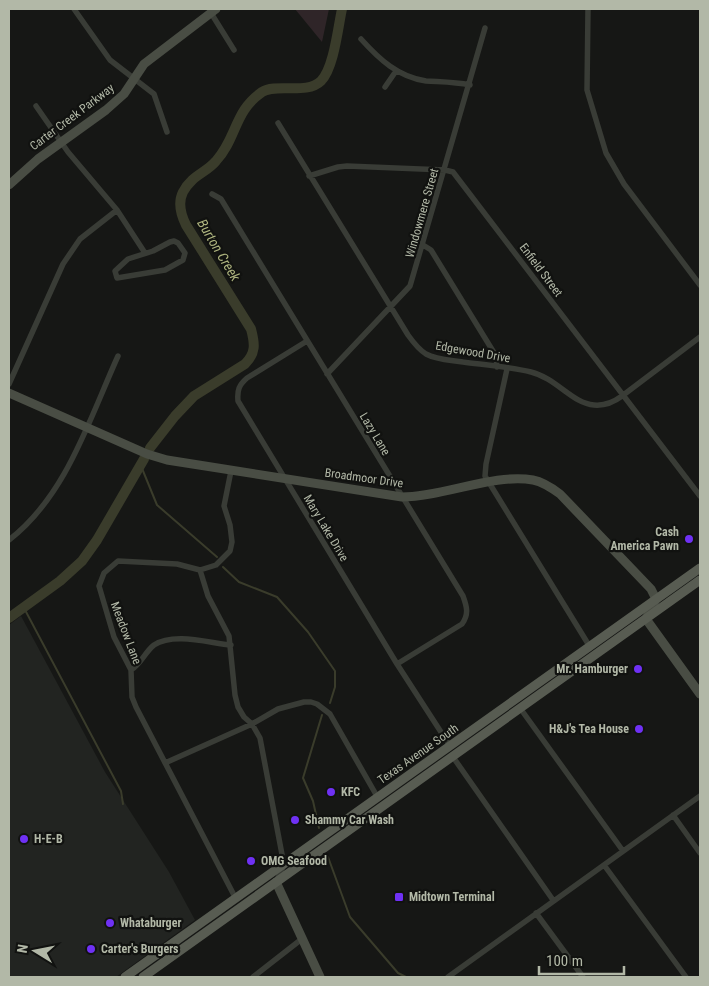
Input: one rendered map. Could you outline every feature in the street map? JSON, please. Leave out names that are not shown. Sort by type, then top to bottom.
[{"type":"main road","name":"Texas Avenue South","points":[[125,977],[700,568]]},
{"type":"main road","name":"Texas Avenue South","points":[[142,977],[700,580]]},
{"type":"main road","points":[[453,757],[452,752],[454,749],[501,716],[504,708]]},
{"type":"street","points":[[74,9],[110,60],[154,94],[167,132]]},
{"type":"street","points":[[588,9],[588,90],[606,153],[624,184],[700,285]]},
{"type":"street","points":[[213,11],[234,50]]},
{"type":"street","name":"Carter Creek Parkway","points":[[9,185],[24,170],[106,110],[124,94],[144,64],[213,11]]},
{"type":"street","name":"Windowmere Street","points":[[327,374],[410,286],[470,85],[485,28]]},
{"type":"street","points":[[361,39],[379,58],[396,71],[416,79],[470,85]]},
{"type":"street","points":[[385,87],[396,71]]},
{"type":"street","points":[[36,106],[68,152],[117,210],[145,253]]},
{"type":"street","name":"Edgewood Drive","points":[[278,123],[391,308],[413,342],[426,354],[445,360],[530,372],[545,376],[576,399],[594,406],[614,402],[700,337]]},
{"type":"street","points":[[310,176],[347,166],[445,170]]},
{"type":"street","name":"Enfield Street","points":[[445,170],[453,172],[458,177],[622,396],[700,496]]},
{"type":"street","name":"Lazy Lane","points":[[212,194],[221,199],[463,596],[467,614],[462,624],[397,664]]},
{"type":"street","points":[[9,384],[63,264],[80,239],[117,210]]},
{"type":"street","points":[[174,241],[178,243],[185,256],[183,260],[165,270],[117,278],[115,271],[121,265],[128,259],[145,253],[174,241]]},
{"type":"street","points":[[423,245],[431,250],[496,356],[497,367]]},
{"type":"street","name":"Mary Lake Drive","points":[[307,341],[240,384],[237,392],[238,401],[397,664],[450,746]]},
{"type":"street","points":[[9,540],[41,508],[66,472],[118,356]]},
{"type":"street","points":[[507,369],[485,476],[590,647]]},
{"type":"street","name":"Broadmoor Drive","points":[[9,393],[159,458],[402,497],[428,496],[510,480],[528,480],[544,484],[554,490],[630,566],[651,589],[656,599]]},
{"type":"street","points":[[230,470],[224,506],[232,535],[230,551],[216,565],[200,570],[208,596],[229,636],[235,695],[244,717],[252,724],[260,738],[284,865],[276,882],[304,938],[320,977]]},
{"type":"street","name":"Meadow Lane","points":[[200,570],[177,564],[124,560],[113,564],[104,573],[99,586],[114,637],[130,670],[132,697],[136,707],[236,899]]},
{"type":"street","points":[[656,599],[646,619],[700,694]]},
{"type":"street","points":[[130,670],[138,666],[154,646],[163,642],[192,639],[231,645]]},
{"type":"street","points":[[165,764],[252,724],[278,709],[304,702],[317,704],[330,714],[378,798]]},
{"type":"street","points":[[520,708],[623,850]]},
{"type":"street","points":[[453,757],[553,900]]},
{"type":"street","points":[[449,977],[553,900],[700,796]]},
{"type":"street","points":[[673,815],[700,853]]},
{"type":"street","points":[[604,865],[686,977]]},
{"type":"street","points":[[536,913],[583,977]]},
{"type":"street","points":[[252,977],[304,938]]},
{"type":"shaded area","points":[[295,9],[329,9],[322,42]]},
{"type":"shaded area","points":[[21,616],[105,772],[169,872],[195,920],[116,977],[9,977],[9,625]]},
{"type":"waterway","name":"Burton Creek","points":[[150,448],[175,416],[194,396],[245,364],[249,360],[254,348],[251,329],[184,221],[180,204],[181,196],[187,186],[208,169],[223,152],[241,116],[253,99],[262,92],[275,88],[308,87],[321,81],[332,57],[342,9]]},
{"type":"waterway","name":"Burton Creek","points":[[9,618],[60,581],[82,561],[97,540],[144,459]]},
{"type":"waterway","points":[[141,466],[157,505],[217,557]]},
{"type":"waterway","points":[[223,567],[239,582],[277,597],[308,632],[335,671],[335,687],[330,703]]},
{"type":"waterway","points":[[24,608],[121,791],[123,804]]},
{"type":"waterway","points":[[319,828],[313,801],[303,778],[322,715]]},
{"type":"waterway","points":[[328,857],[350,917],[398,973],[406,977]]},
{"type":"place","name":"Cash America Pawn","points":[[689,539]]},
{"type":"place","name":"Mr. Hamburger","points":[[638,669]]},
{"type":"place","name":"H&J's Tea House","points":[[639,729]]},
{"type":"place","name":"KFC","points":[[331,792]]},
{"type":"place","name":"Shammy Car Wash","points":[[295,820]]},
{"type":"place","name":"H-E-B","points":[[24,839]]},
{"type":"place","name":"OMG Seafood","points":[[251,861]]},
{"type":"place","name":"Midtown Terminal","points":[[399,897]]},
{"type":"place","name":"Whataburger","points":[[110,923]]},
{"type":"place","name":"Carter's Burgers","points":[[91,949]]}]
